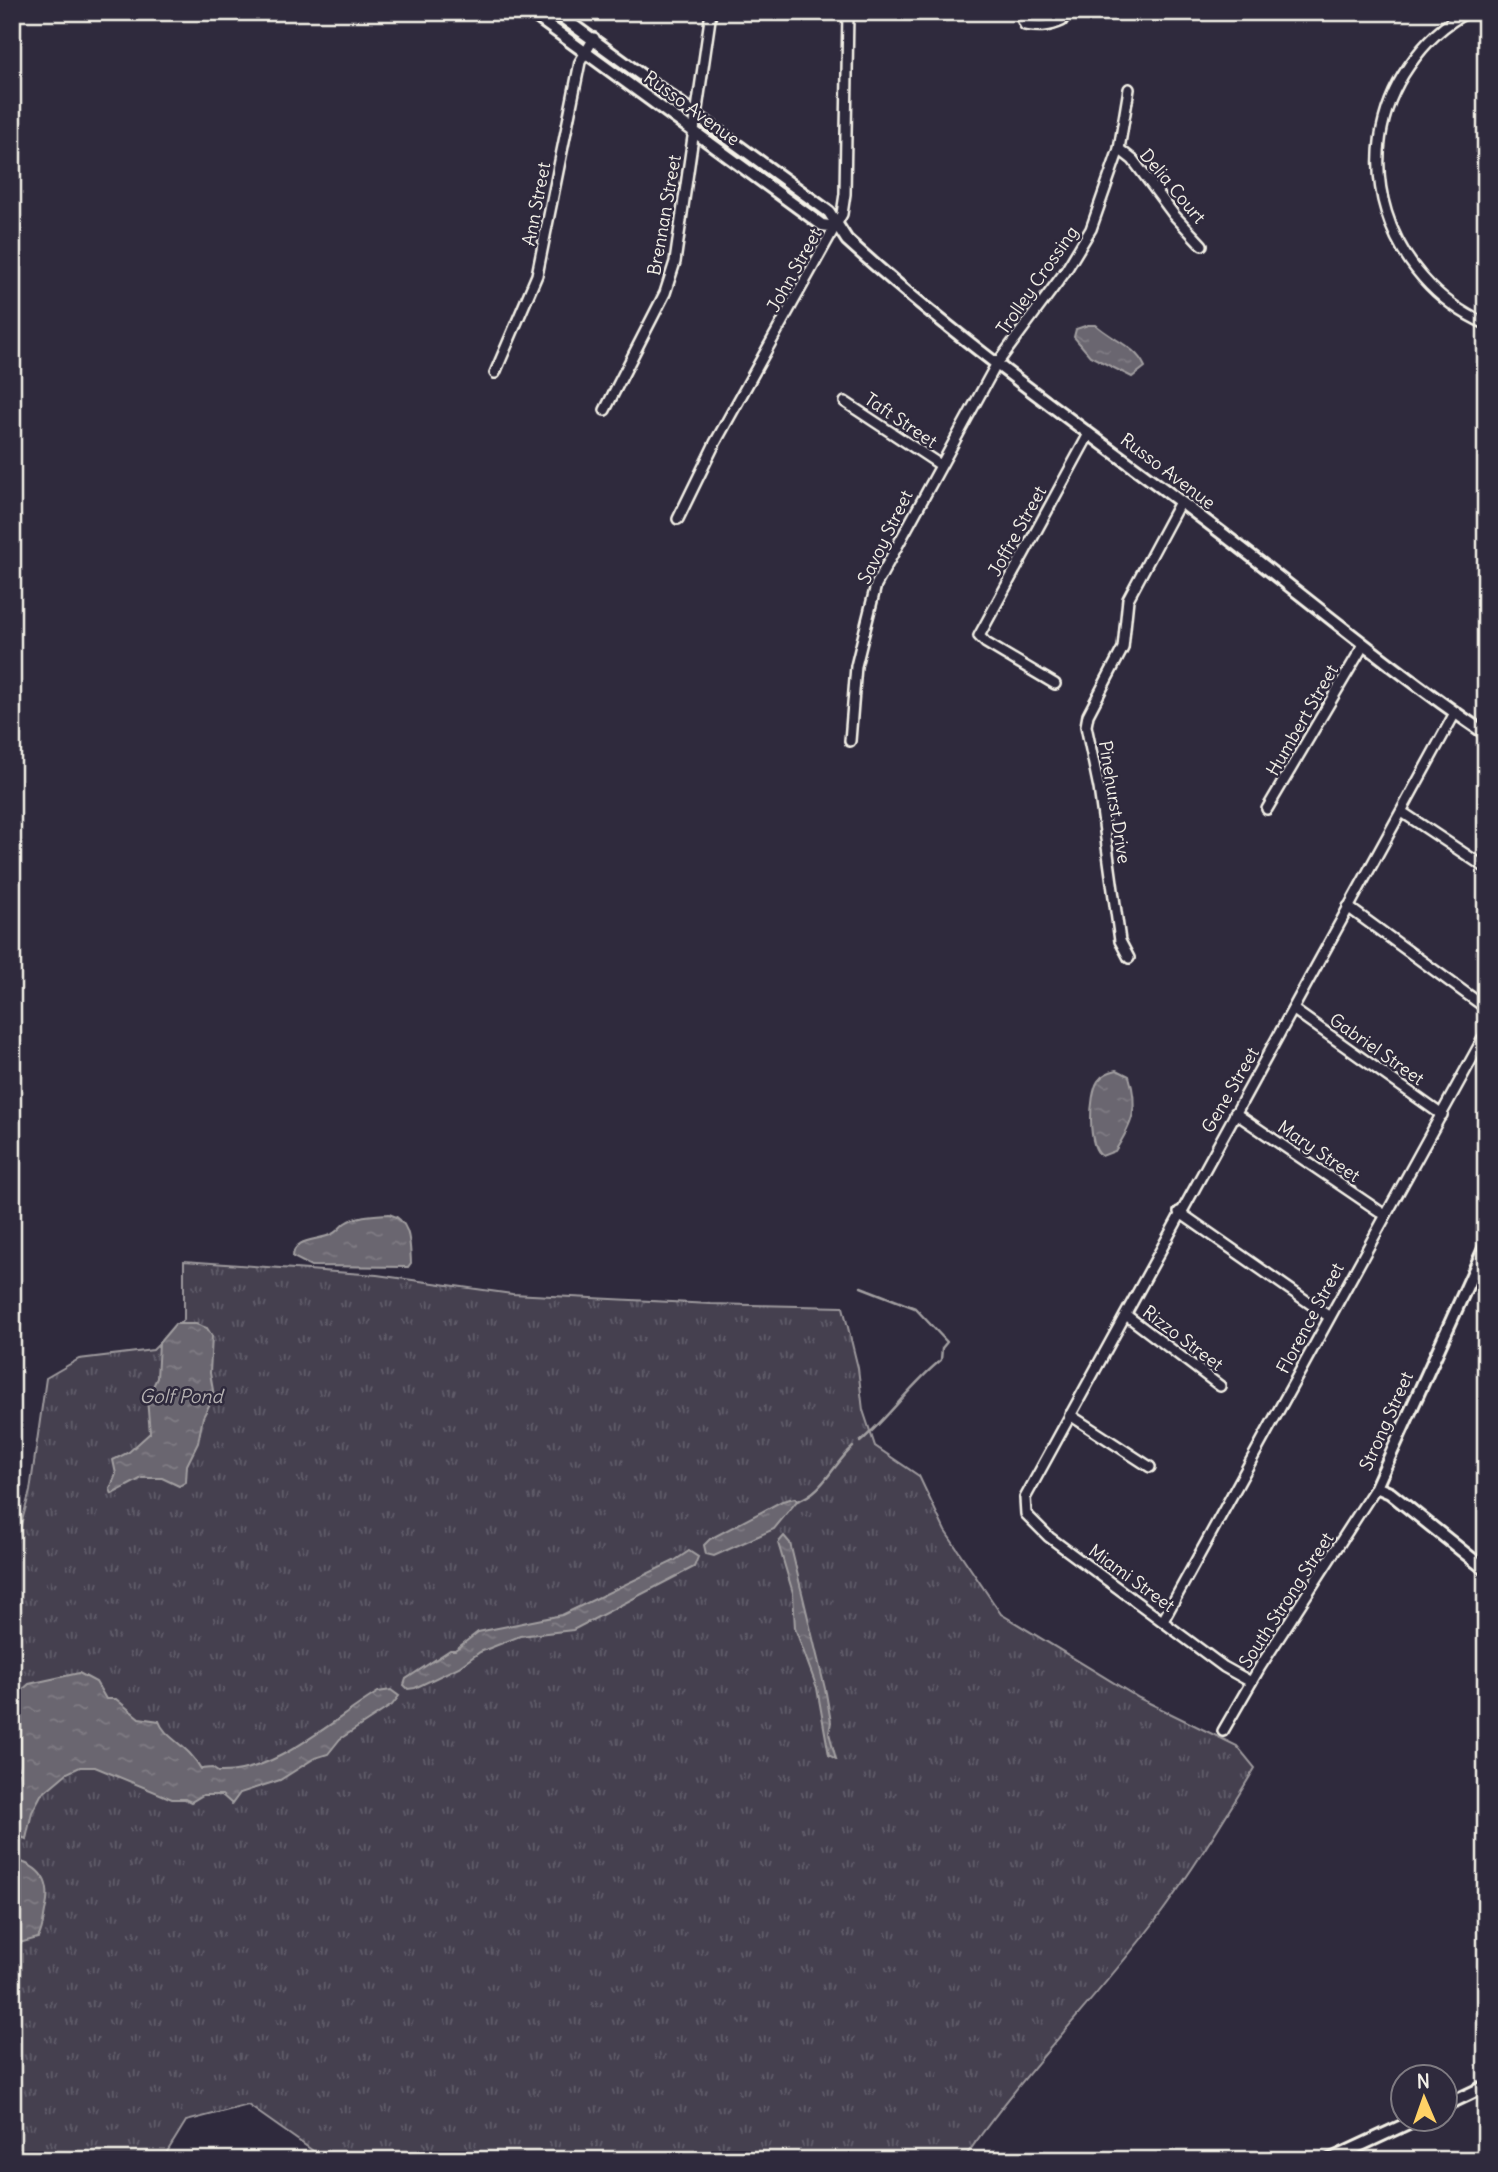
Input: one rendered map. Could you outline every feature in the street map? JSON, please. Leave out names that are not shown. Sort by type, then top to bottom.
[{"type":"street","name":"Russo Avenue","points":[[530,12],[822,225],[836,227]]},
{"type":"street","name":"Russo Avenue","points":[[555,12],[829,212],[836,227],[855,247],[996,365],[1258,560],[1363,646],[1486,734]]},
{"type":"street","name":"Brennan Street","points":[[605,410],[666,293],[675,262],[711,12]]},
{"type":"street","name":"John Street","points":[[678,519],[715,443],[836,227],[845,194],[848,12]]},
{"type":"street","points":[[1019,12],[1025,25],[1038,27],[1050,27],[1062,21],[1066,12]]},
{"type":"street","points":[[1468,12],[1436,35],[1403,75],[1383,123],[1378,177],[1390,228],[1410,264],[1447,301],[1486,324]]},
{"type":"street","name":"Ann Street","points":[[495,373],[537,275],[585,51],[594,38]]},
{"type":"street","name":"Trolley Crossing","points":[[996,365],[1065,272],[1091,229],[1119,149],[1129,89]]},
{"type":"street","name":"Delia Court","points":[[1119,149],[1133,160],[1174,215],[1202,244]]},
{"type":"street","name":"Savoy Street","points":[[850,741],[856,666],[876,585],[939,464],[996,365]]},
{"type":"street","name":"Taft Street","points":[[845,402],[939,464]]},
{"type":"street","name":"Joffre Street","points":[[1055,684],[986,643],[979,636],[1089,434]]},
{"type":"street","name":"Pinehurst Drive","points":[[1129,958],[1120,941],[1098,788],[1086,726],[1088,715],[1123,648],[1128,599],[1180,502]]},
{"type":"street","name":"Humbert Street","points":[[1267,809],[1363,646]]},
{"type":"street","name":"Gene Street","points":[[1032,1481],[1126,1315],[1179,1212],[1294,1010],[1455,713]]},
{"type":"street","points":[[1402,812],[1486,868]]},
{"type":"street","points":[[1348,908],[1486,1009]]},
{"type":"street","name":"Gabriel Street","points":[[1294,1010],[1442,1115]]},
{"type":"street","name":"Florence Street","points":[[1164,1619],[1328,1316],[1486,1033]]},
{"type":"street","name":"Mary Street","points":[[1235,1113],[1385,1215]]},
{"type":"street","points":[[1179,1212],[1328,1316]]},
{"type":"street","name":"Strong Street","points":[[1486,1244],[1376,1487],[1390,1493],[1486,1570]]},
{"type":"street","name":"Rizzo Street","points":[[1126,1315],[1220,1386]]},
{"type":"street","points":[[1070,1415],[1150,1467]]},
{"type":"street","name":"Miami Street","points":[[1032,1481],[1024,1504],[1032,1523],[1164,1619],[1224,1667],[1251,1682]]},
{"type":"street","name":"South Strong Street","points":[[1223,1731],[1251,1682],[1376,1487]]},
{"type":"street","points":[[1460,2098],[1486,2086]]},
{"type":"street","points":[[1329,2160],[1390,2131]]},
{"type":"green space","points":[[184,1261],[377,1275],[512,1294],[711,1304],[843,1307],[858,1368],[863,1410],[875,1446],[919,1476],[945,1531],[1001,1614],[1139,1698],[1237,1746],[1255,1768],[1193,1867],[1153,1924],[1008,2099],[963,2160],[326,2160],[248,2105],[186,2121],[162,2160],[12,2160],[12,1558],[30,1491],[46,1378],[79,1359],[153,1350],[184,1319]]},
{"type":"water","points":[[1096,325],[1130,348],[1145,367],[1132,377],[1090,356],[1074,337],[1076,329]]},
{"type":"water","points":[[1117,1070],[1129,1076],[1134,1106],[1130,1123],[1115,1151],[1102,1156],[1097,1151],[1092,1132],[1093,1097],[1098,1081]]},
{"type":"water","points":[[389,1214],[402,1221],[408,1233],[411,1263],[408,1267],[311,1266],[293,1257],[297,1246],[332,1234],[350,1220]]},
{"type":"water","name":"Golf Pond","points":[[175,1324],[196,1324],[207,1328],[212,1336],[210,1373],[214,1396],[203,1417],[198,1443],[187,1465],[186,1482],[179,1486],[162,1478],[142,1478],[112,1494],[110,1489],[116,1474],[113,1460],[129,1452],[150,1433],[147,1399],[157,1378],[159,1343]]},
{"type":"water","points":[[795,1498],[797,1501],[774,1529],[714,1556],[706,1554],[704,1545],[710,1539],[782,1501]]},
{"type":"water","points":[[784,1536],[790,1543],[826,1693],[831,1722],[829,1733],[836,1759],[829,1755],[817,1688],[795,1628],[793,1593],[778,1543]]},
{"type":"water","points":[[689,1551],[698,1557],[694,1567],[573,1630],[520,1636],[480,1652],[459,1667],[415,1688],[408,1689],[404,1685],[406,1679],[450,1650],[455,1650],[478,1632],[562,1615],[674,1561]]},
{"type":"water","points":[[79,1673],[96,1682],[106,1699],[116,1699],[139,1718],[159,1721],[166,1733],[190,1753],[201,1769],[212,1768],[218,1772],[239,1771],[281,1755],[302,1744],[378,1692],[391,1690],[399,1696],[392,1705],[340,1739],[328,1754],[315,1758],[280,1780],[240,1793],[232,1804],[222,1795],[203,1795],[191,1802],[172,1799],[95,1767],[80,1767],[67,1773],[41,1795],[32,1812],[26,1839],[19,1836],[13,1827],[14,1796],[21,1764],[21,1691],[29,1684]]},
{"type":"water","points":[[12,1859],[31,1866],[42,1877],[46,1884],[47,1901],[38,1938],[12,1945]]},
{"type":"waterway","points":[[860,1442],[941,1360],[942,1348],[947,1342],[915,1308],[861,1287]]},
{"type":"waterway","points":[[797,1501],[814,1491],[853,1447]]},
{"type":"waterway","points":[[16,1854],[22,1838]]}]
